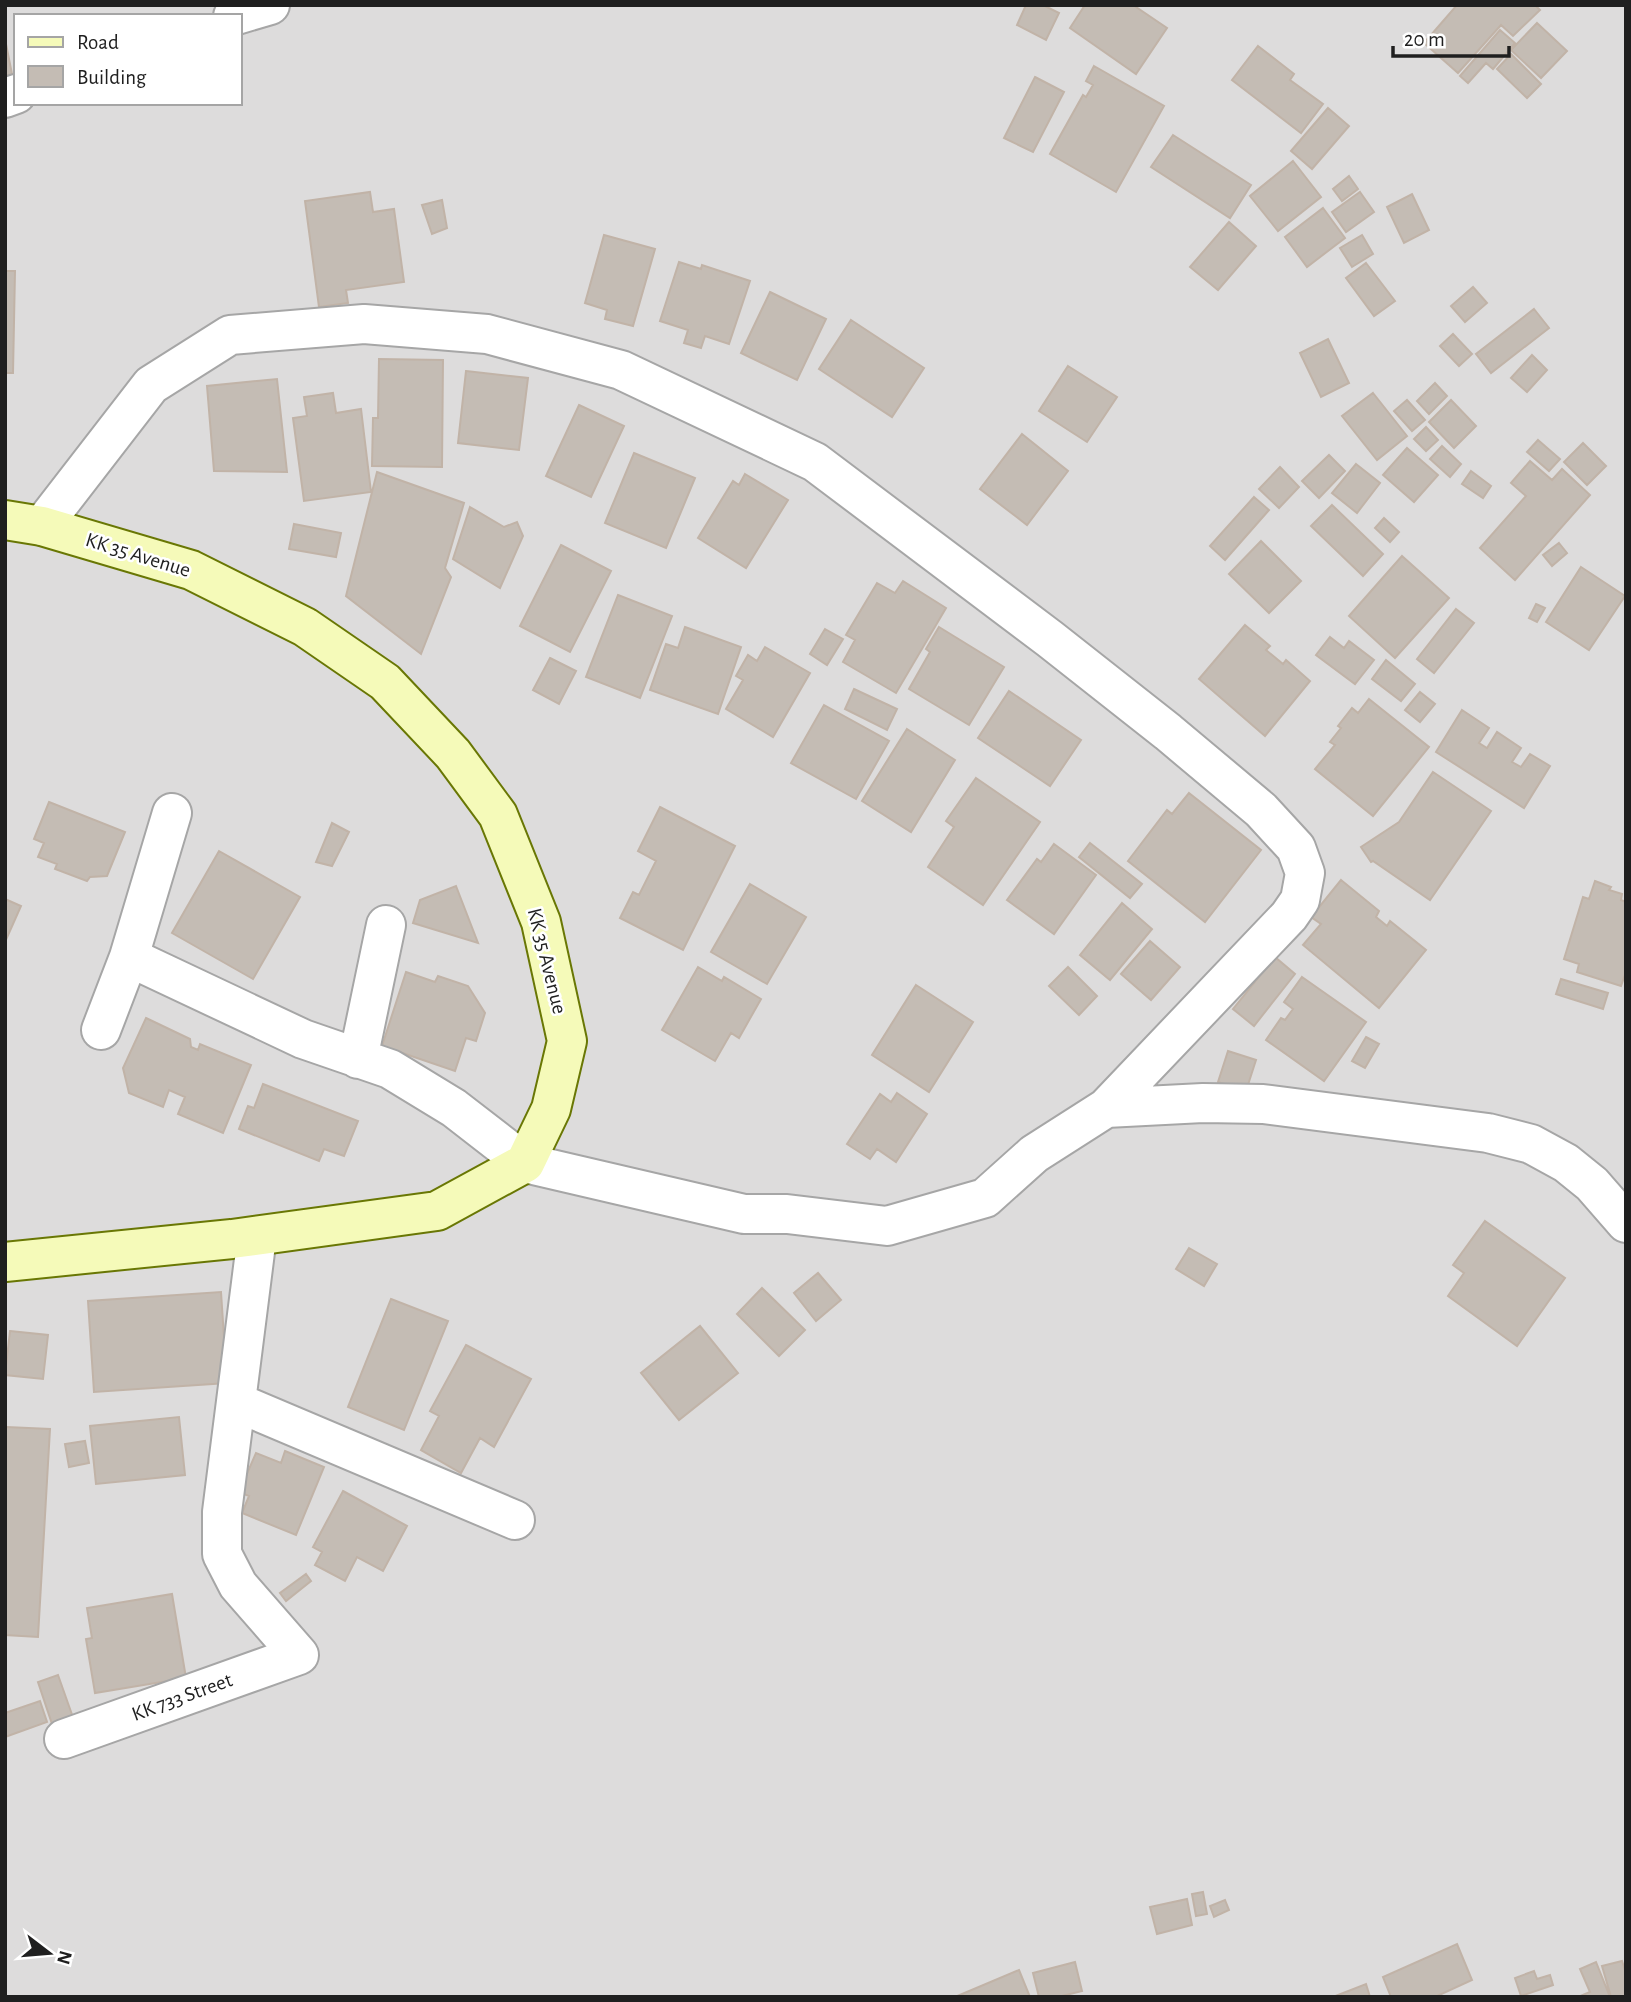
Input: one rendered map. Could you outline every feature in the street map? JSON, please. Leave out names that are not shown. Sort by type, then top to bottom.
[{"type":"main road","name":"KK 35 Avenue","points":[[5,520],[42,526],[191,570],[305,627],[385,682],[453,754],[498,815],[513,851],[541,922],[567,1041],[551,1109],[525,1163]]},
{"type":"main road","points":[[5,1262],[257,1236],[437,1211],[525,1163]]},
{"type":"street","points":[[240,14],[270,5]]},
{"type":"street","points":[[42,526],[151,385],[230,335],[364,324],[487,334],[621,370],[815,462],[1050,639],[1261,810],[1296,848],[1305,873],[1300,900],[1289,916],[1106,1108],[1034,1154],[985,1198],[887,1226],[787,1214],[744,1214],[525,1163],[454,1108],[390,1069],[303,1039],[129,957]]},
{"type":"street","points":[[101,1030],[129,957],[172,813]]},
{"type":"street","points":[[359,1059],[386,925]]},
{"type":"street","points":[[1106,1108],[1203,1103],[1263,1104],[1488,1133],[1531,1144],[1566,1163],[1592,1184],[1626,1223]]},
{"type":"street","points":[[257,1236],[236,1402],[515,1520]]},
{"type":"street","name":"KK 733 Street","points":[[64,1740],[299,1655],[239,1585],[222,1554],[222,1511],[236,1402]]},
{"type":"shaded area","points":[[5,5],[1626,5],[1626,1997],[5,1997]]},
{"type":"building","points":[[1026,5],[1043,5],[1059,13],[1046,40],[1017,25]]},
{"type":"building","points":[[1085,5],[1133,5],[1167,28],[1136,74],[1070,28]]},
{"type":"building","points":[[1457,5],[1535,5],[1540,10],[1513,36],[1501,25],[1458,73],[1424,43]]},
{"type":"building","points":[[1537,23],[1567,51],[1541,78],[1511,50]]},
{"type":"building","points":[[1500,30],[1515,43],[1493,69],[1486,63],[1468,83],[1460,76]]},
{"type":"building","points":[[5,44],[12,74],[5,76]]},
{"type":"building","points":[[1258,46],[1294,74],[1290,80],[1323,104],[1301,133],[1232,80]]},
{"type":"building","points":[[1511,54],[1541,84],[1527,98],[1497,69]]},
{"type":"building","points":[[1094,66],[1164,106],[1116,192],[1050,154],[1083,95],[1086,97],[1093,85],[1086,81]]},
{"type":"building","points":[[1035,77],[1064,92],[1033,152],[1004,138]]},
{"type":"building","points":[[1328,108],[1349,126],[1312,169],[1291,151]]},
{"type":"building","points":[[1173,135],[1251,185],[1230,218],[1151,167]]},
{"type":"building","points":[[1293,161],[1321,197],[1278,231],[1250,196]]},
{"type":"building","points":[[1349,176],[1358,189],[1342,201],[1333,189]]},
{"type":"building","points":[[370,192],[373,212],[394,209],[404,282],[346,290],[348,303],[319,307],[305,201]]},
{"type":"building","points":[[1360,192],[1374,212],[1346,232],[1332,212]]},
{"type":"building","points":[[1412,194],[1429,230],[1404,243],[1387,207]]},
{"type":"building","points":[[442,200],[447,228],[432,234],[422,205]]},
{"type":"building","points":[[1323,208],[1345,238],[1307,267],[1285,237]]},
{"type":"building","points":[[1229,222],[1256,246],[1218,290],[1190,267]]},
{"type":"building","points":[[604,235],[655,249],[633,326],[605,319],[607,310],[585,303]]},
{"type":"building","points":[[1362,235],[1373,254],[1352,267],[1340,248]]},
{"type":"building","points":[[679,262],[701,269],[702,265],[750,281],[729,344],[705,336],[701,348],[684,343],[688,330],[660,321]]},
{"type":"building","points":[[1366,263],[1395,301],[1374,316],[1346,278]]},
{"type":"building","points":[[5,271],[15,271],[13,373],[5,373]]},
{"type":"building","points":[[1473,287],[1487,303],[1465,322],[1451,306]]},
{"type":"building","points":[[770,292],[826,319],[797,380],[741,353]]},
{"type":"building","points":[[1534,309],[1549,328],[1491,373],[1476,354]]},
{"type":"building","points":[[851,320],[924,368],[892,417],[819,369]]},
{"type":"building","points":[[1453,334],[1472,354],[1459,366],[1440,346]]},
{"type":"building","points":[[1328,339],[1349,383],[1321,397],[1300,353]]},
{"type":"building","points":[[1532,355],[1547,370],[1527,392],[1511,378]]},
{"type":"building","points":[[379,359],[443,360],[442,467],[372,466],[373,418],[378,418]]},
{"type":"building","points":[[1068,366],[1117,397],[1087,442],[1039,411]]},
{"type":"building","points":[[466,371],[528,378],[519,450],[458,443]]},
{"type":"building","points":[[277,379],[287,472],[214,471],[207,386]]},
{"type":"building","points":[[1435,383],[1447,396],[1429,414],[1417,401]]},
{"type":"building","points":[[333,393],[336,413],[361,409],[371,492],[304,501],[293,418],[307,416],[304,397]]},
{"type":"building","points":[[1373,393],[1407,436],[1377,460],[1342,416]]},
{"type":"building","points":[[1407,400],[1425,420],[1412,431],[1394,411]]},
{"type":"building","points":[[1451,400],[1476,426],[1454,448],[1429,422]]},
{"type":"building","points":[[579,405],[624,426],[591,497],[546,476]]},
{"type":"building","points":[[1426,427],[1438,440],[1426,451],[1414,439]]},
{"type":"building","points":[[1022,434],[1068,471],[1027,525],[980,489]]},
{"type":"building","points":[[1538,440],[1560,459],[1549,471],[1527,452]]},
{"type":"building","points":[[1583,443],[1606,466],[1587,485],[1564,462]]},
{"type":"building","points":[[1442,446],[1461,464],[1450,477],[1430,459]]},
{"type":"building","points":[[1407,448],[1438,475],[1414,502],[1383,475]]},
{"type":"building","points":[[634,453],[695,478],[666,548],[605,523]]},
{"type":"building","points":[[1329,455],[1345,471],[1319,498],[1302,481]]},
{"type":"building","points":[[1530,461],[1552,480],[1562,469],[1590,495],[1515,580],[1480,548],[1526,496],[1511,483]]},
{"type":"building","points":[[1356,464],[1380,483],[1357,513],[1332,493]]},
{"type":"building","points":[[1280,467],[1299,487],[1279,508],[1259,489]]},
{"type":"building","points":[[1471,471],[1491,486],[1483,498],[1462,484]]},
{"type":"building","points":[[377,472],[464,503],[445,568],[451,577],[421,654],[346,596]]},
{"type":"building","points":[[745,474],[788,500],[746,568],[698,538],[733,481],[739,485]]},
{"type":"building","points":[[1254,497],[1269,510],[1225,560],[1210,546]]},
{"type":"building","points":[[1332,505],[1383,554],[1363,576],[1311,526]]},
{"type":"building","points":[[470,507],[504,527],[517,522],[523,536],[500,588],[453,559]]},
{"type":"building","points":[[1384,518],[1399,532],[1390,542],[1375,528]]},
{"type":"building","points":[[294,524],[341,533],[336,557],[289,549]]},
{"type":"building","points":[[1261,541],[1301,581],[1269,613],[1229,574]]},
{"type":"building","points":[[1559,543],[1567,553],[1552,566],[1543,555]]},
{"type":"building","points":[[561,545],[611,571],[570,652],[520,626]]},
{"type":"building","points":[[1402,556],[1449,598],[1395,658],[1349,616]]},
{"type":"building","points":[[1581,567],[1625,596],[1589,650],[1546,622]]},
{"type":"building","points":[[903,581],[946,608],[896,693],[843,662],[855,640],[846,635],[877,583],[895,593]]},
{"type":"building","points":[[618,595],[672,616],[640,698],[586,677]]},
{"type":"building","points":[[1536,604],[1545,608],[1537,622],[1529,618]]},
{"type":"building","points":[[1456,609],[1474,623],[1434,673],[1417,659]]},
{"type":"building","points":[[1245,625],[1270,646],[1266,650],[1283,664],[1286,660],[1310,681],[1265,736],[1199,679]]},
{"type":"building","points":[[685,627],[741,647],[718,714],[650,690],[666,644],[678,648]]},
{"type":"building","points":[[939,627],[1004,667],[969,725],[909,689],[930,652],[926,649]]},
{"type":"building","points":[[825,629],[843,639],[827,665],[810,654]]},
{"type":"building","points":[[1330,637],[1344,648],[1349,641],[1374,660],[1355,684],[1316,655]]},
{"type":"building","points":[[765,647],[810,673],[773,737],[726,709],[743,680],[736,676],[748,655],[757,661]]},
{"type":"building","points":[[550,658],[576,671],[559,704],[533,690]]},
{"type":"building","points":[[1386,660],[1415,684],[1401,701],[1372,679]]},
{"type":"building","points":[[854,689],[897,709],[887,730],[845,709]]},
{"type":"building","points":[[1009,691],[1081,740],[1050,786],[978,738]]},
{"type":"building","points":[[1420,692],[1435,704],[1420,722],[1405,710]]},
{"type":"building","points":[[1369,699],[1429,747],[1373,816],[1315,769],[1335,745],[1330,742],[1341,728],[1338,726],[1352,708],[1358,713]]},
{"type":"building","points":[[824,705],[889,741],[856,799],[791,763]]},
{"type":"building","points":[[1462,710],[1489,728],[1479,743],[1487,748],[1497,732],[1521,748],[1512,762],[1521,767],[1530,754],[1550,766],[1524,808],[1436,752]]},
{"type":"building","points":[[907,729],[955,760],[911,832],[862,801]]},
{"type":"building","points":[[1433,772],[1491,811],[1430,900],[1371,862],[1361,847],[1399,822]]},
{"type":"building","points":[[976,778],[1040,822],[983,905],[928,867],[954,827],[946,821]]},
{"type":"building","points":[[1189,793],[1261,850],[1205,922],[1128,861],[1167,810],[1172,814]]},
{"type":"building","points":[[49,802],[125,832],[107,876],[90,877],[87,881],[55,869],[57,864],[38,857],[44,843],[34,839]]},
{"type":"building","points":[[660,807],[735,846],[683,950],[620,918],[633,892],[639,895],[656,861],[638,851]]},
{"type":"building","points":[[332,823],[349,832],[332,866],[316,862]]},
{"type":"building","points":[[1090,843],[1142,884],[1130,898],[1079,857]]},
{"type":"building","points":[[1054,844],[1096,875],[1054,934],[1007,900],[1037,859],[1041,862]]},
{"type":"building","points":[[219,851],[300,897],[253,979],[172,933]]},
{"type":"building","points":[[1341,880],[1379,911],[1376,917],[1387,926],[1390,921],[1426,950],[1379,1008],[1303,945],[1321,924],[1311,917]]},
{"type":"building","points":[[1595,881],[1622,894],[1621,900],[1626,902],[1626,972],[1621,986],[1577,972],[1579,964],[1564,959],[1583,897],[1589,899]]},
{"type":"building","points":[[750,884],[806,917],[767,984],[711,952]]},
{"type":"building","points":[[456,886],[478,943],[413,923],[420,900]]},
{"type":"building","points":[[5,899],[21,906],[5,942]]},
{"type":"building","points":[[1122,903],[1152,929],[1110,980],[1080,955]]},
{"type":"building","points":[[1150,941],[1180,967],[1151,1000],[1121,974]]},
{"type":"building","points":[[1275,957],[1295,974],[1254,1026],[1233,1009]]},
{"type":"building","points":[[698,967],[722,981],[724,977],[761,999],[739,1038],[731,1033],[715,1061],[662,1030]]},
{"type":"building","points":[[1068,967],[1097,996],[1079,1015],[1049,986]]},
{"type":"building","points":[[406,972],[435,982],[438,976],[468,986],[485,1013],[476,1041],[466,1038],[455,1071],[382,1046]]},
{"type":"building","points":[[1302,977],[1366,1022],[1324,1081],[1266,1040],[1281,1018],[1285,1020],[1293,1009],[1284,1002]]},
{"type":"building","points":[[1561,979],[1608,993],[1603,1009],[1556,994]]},
{"type":"building","points":[[916,985],[973,1022],[929,1092],[872,1055]]},
{"type":"building","points":[[146,1018],[190,1039],[191,1047],[198,1050],[200,1044],[251,1065],[223,1133],[178,1114],[185,1097],[169,1090],[163,1107],[129,1093],[123,1068]]},
{"type":"building","points":[[1366,1037],[1379,1044],[1365,1068],[1352,1061]]},
{"type":"building","points":[[1228,1051],[1256,1060],[1246,1091],[1218,1082]]},
{"type":"building","points":[[263,1084],[358,1121],[344,1156],[324,1149],[319,1161],[239,1129],[248,1106],[254,1108]]},
{"type":"building","points":[[897,1093],[927,1114],[896,1162],[877,1149],[870,1159],[847,1144],[880,1094],[891,1102]]},
{"type":"building","points":[[1485,1221],[1565,1278],[1517,1346],[1448,1296],[1464,1273],[1453,1265]]},
{"type":"building","points":[[1189,1248],[1217,1264],[1204,1286],[1176,1269]]},
{"type":"building","points":[[818,1273],[841,1300],[816,1321],[794,1293]]},
{"type":"building","points":[[762,1288],[805,1330],[779,1356],[737,1314]]},
{"type":"building","points":[[221,1292],[227,1383],[94,1392],[88,1301]]},
{"type":"building","points":[[391,1299],[448,1321],[404,1430],[348,1407]]},
{"type":"building","points":[[700,1326],[738,1373],[679,1420],[641,1373]]},
{"type":"building","points":[[10,1331],[48,1335],[43,1379],[5,1375]]},
{"type":"building","points":[[466,1345],[531,1379],[494,1447],[480,1438],[461,1473],[421,1450],[439,1416],[430,1411]]},
{"type":"building","points":[[179,1417],[185,1475],[96,1484],[90,1426]]},
{"type":"building","points":[[6,1427],[50,1429],[38,1637],[5,1635]]},
{"type":"building","points":[[85,1441],[89,1463],[69,1467],[65,1444]]},
{"type":"building","points":[[285,1451],[324,1467],[296,1535],[242,1513],[249,1496],[239,1492],[256,1453],[281,1463]]},
{"type":"building","points":[[343,1491],[407,1526],[383,1571],[357,1557],[345,1581],[315,1565],[322,1552],[313,1547]]},
{"type":"building","points":[[306,1574],[311,1581],[286,1601],[280,1593]]},
{"type":"building","points":[[172,1594],[186,1678],[95,1693],[86,1639],[92,1638],[87,1608]]},
{"type":"building","points":[[58,1675],[75,1723],[54,1730],[38,1682]]},
{"type":"building","points":[[40,1701],[47,1722],[5,1737],[5,1713]]},
{"type":"building","points":[[1203,1892],[1207,1914],[1196,1916],[1192,1894]]},
{"type":"building","points":[[1187,1899],[1192,1925],[1157,1934],[1150,1907]]},
{"type":"building","points":[[1225,1900],[1229,1910],[1214,1917],[1210,1906]]},
{"type":"building","points":[[1457,1944],[1472,1980],[1435,1997],[1391,1997],[1383,1977]]},
{"type":"building","points":[[1622,1961],[1626,1973],[1626,1997],[1611,1997],[1602,1966]]},
{"type":"building","points":[[1075,1962],[1082,1991],[1058,1997],[1039,1997],[1033,1973]]},
{"type":"building","points":[[1596,1962],[1610,1997],[1578,1997],[1590,1992],[1580,1969]]},
{"type":"building","points":[[1019,1970],[1030,1997],[955,1997]]},
{"type":"building","points":[[1534,1971],[1537,1979],[1550,1975],[1553,1985],[1521,1996],[1515,1978]]},
{"type":"building","points":[[1366,1984],[1370,1997],[1333,1997]]}]
